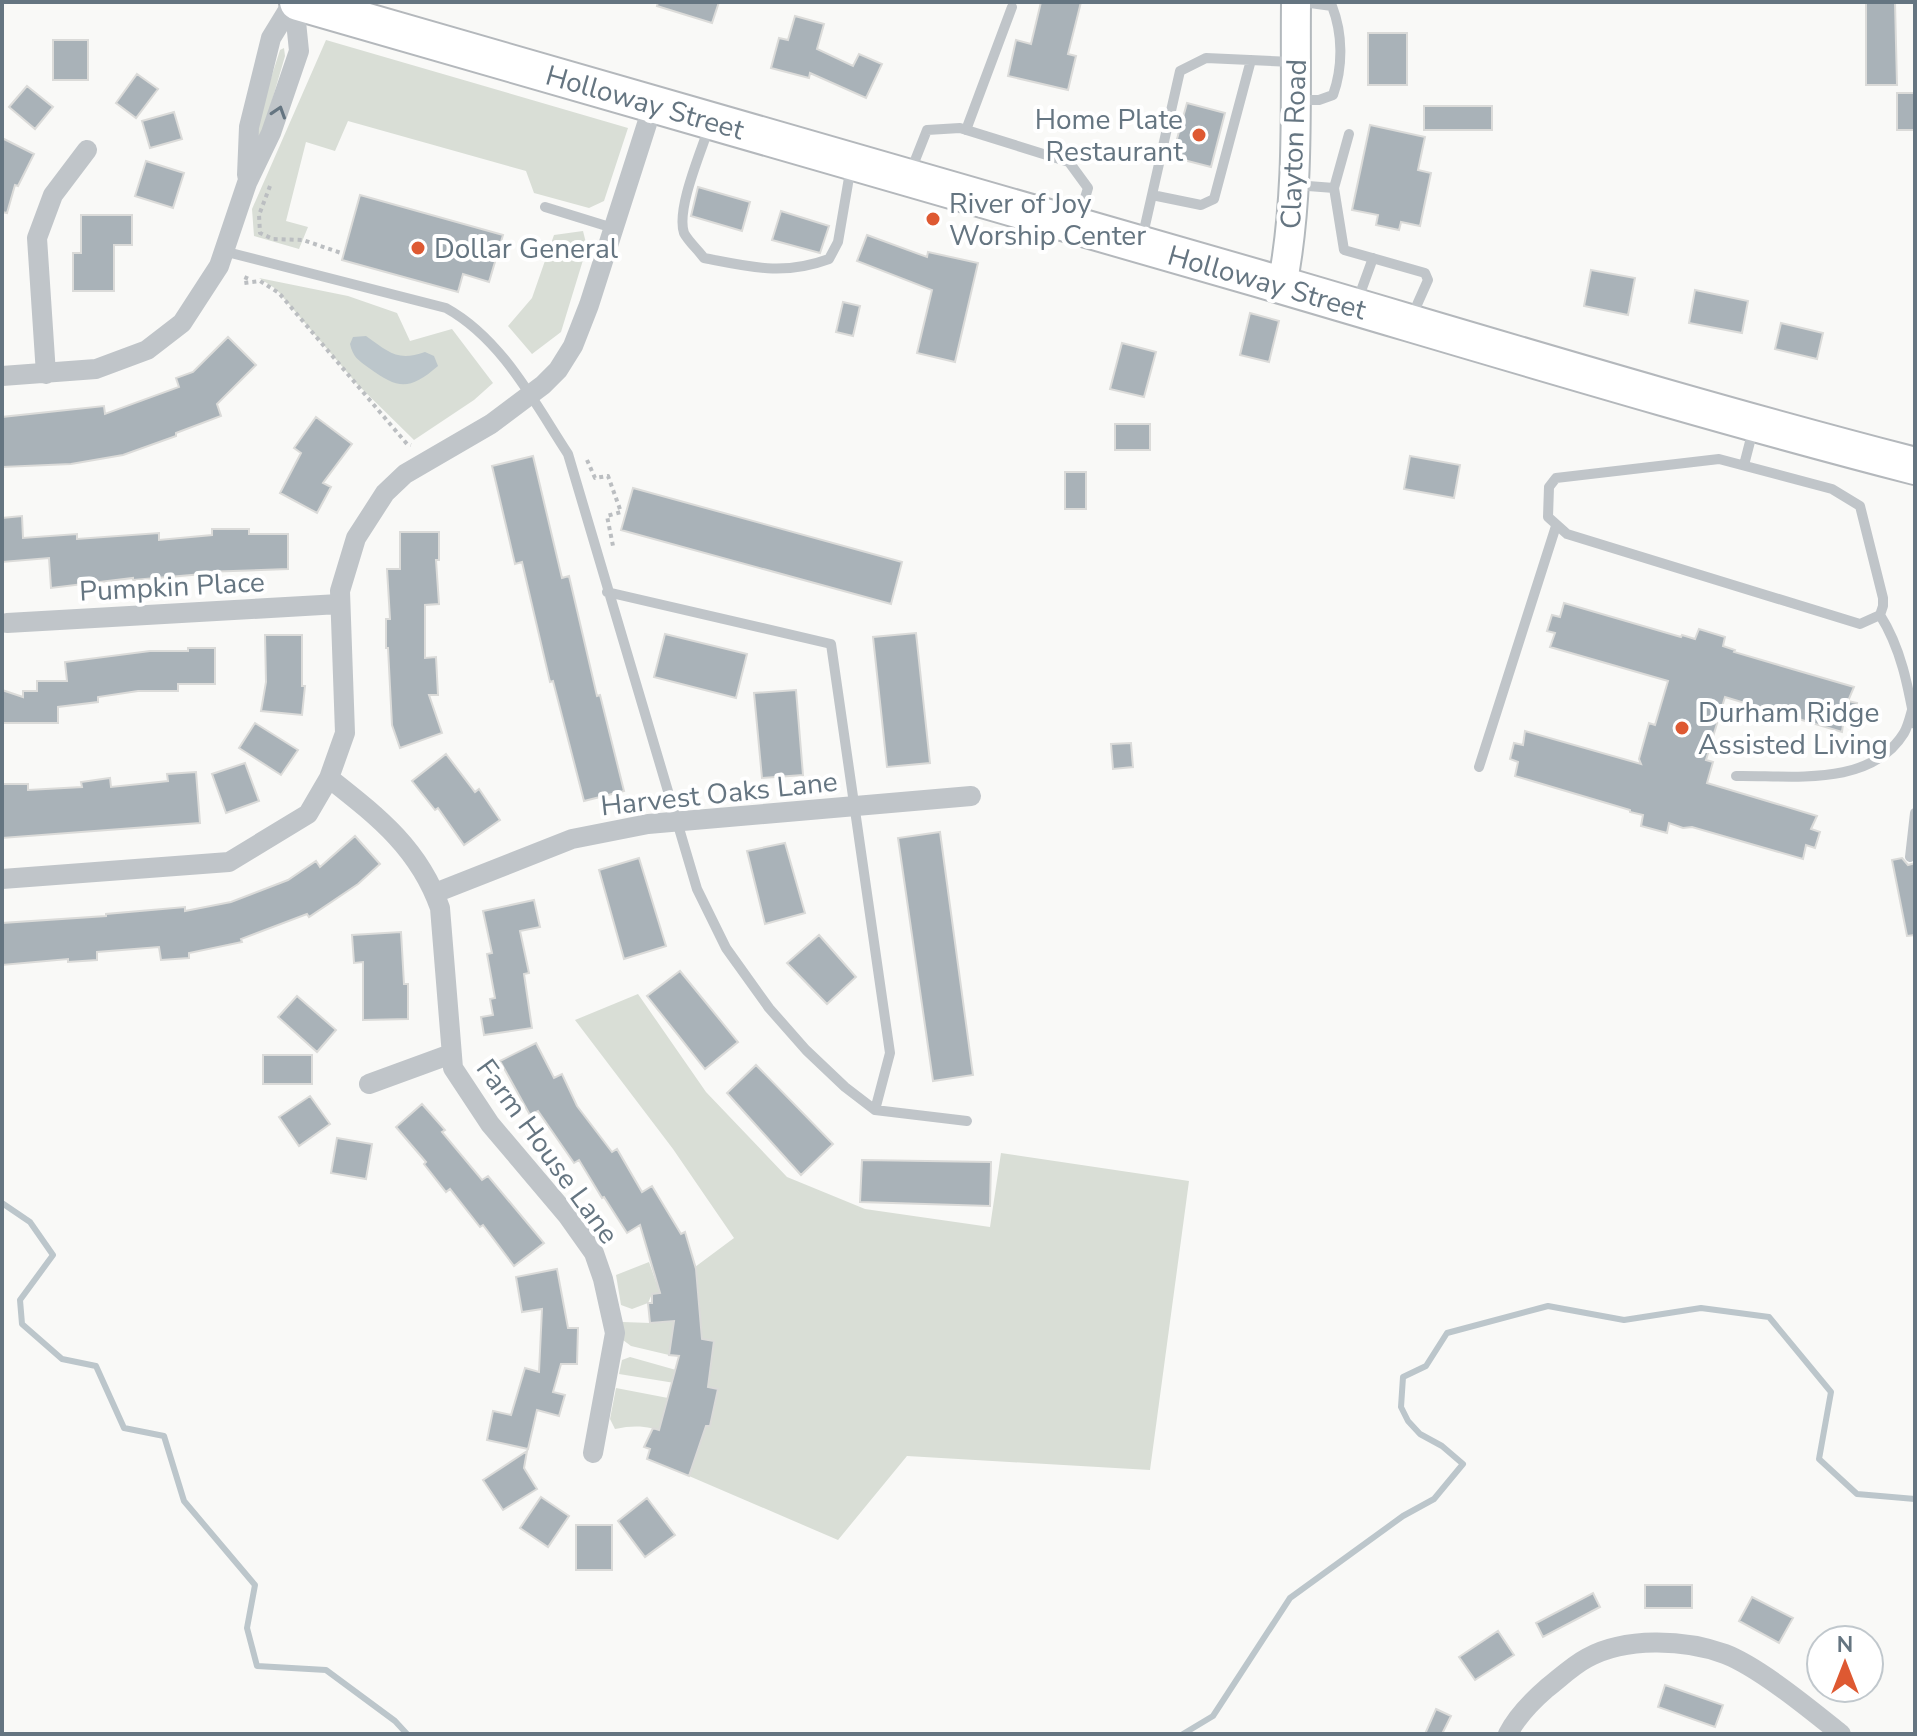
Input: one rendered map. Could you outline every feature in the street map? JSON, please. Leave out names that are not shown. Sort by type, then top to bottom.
[{"type":"highway","name":"Holloway Street","points":[[295,2],[1754,425],[1915,466]]},
{"type":"street","points":[[247,183],[249,127],[271,38],[295,2]]},
{"type":"street","points":[[2,376],[96,369],[147,350],[182,323],[219,266],[247,183],[271,133],[299,51],[295,2]]},
{"type":"street","name":"Clayton Road","points":[[1282,286],[1290,246],[1296,2]]},
{"type":"street","points":[[2,879],[229,862],[308,814],[329,778],[345,733],[339,604],[356,538],[385,493],[405,474],[491,424],[558,370],[573,346],[589,305],[653,105]]},
{"type":"street","points":[[46,374],[37,238],[53,195],[87,150]]},
{"type":"street","name":"Pumpkin Place","points":[[7,623],[339,604]]},
{"type":"street","name":"Farm House Lane","points":[[329,778],[406,844],[435,893],[440,908],[453,1068],[490,1124],[567,1215],[594,1253],[615,1333],[593,1453]]},
{"type":"street","name":"Harvest Oaks Lane","points":[[435,893],[572,839],[677,820],[971,796]]},
{"type":"street","points":[[369,1084],[451,1054]]},
{"type":"street","points":[[1508,1734],[1514,1721],[1537,1697],[1587,1658],[1607,1650],[1652,1643],[1702,1648],[1740,1661],[1841,1734]]},
{"type":"lane","points":[[1295,100],[1319,100],[1333,95],[1339,78],[1340,25],[1332,6],[1303,2]]},
{"type":"lane","points":[[966,130],[1012,7]]},
{"type":"lane","points":[[1140,245],[1180,71],[1206,58],[1295,63]]},
{"type":"lane","points":[[1152,195],[1201,205],[1214,199],[1251,60]]},
{"type":"lane","points":[[711,122],[684,210],[685,233],[704,258],[766,270],[810,266],[829,259],[838,242],[851,162]]},
{"type":"lane","points":[[908,178],[927,130],[966,130],[1069,162],[1088,188],[1076,227]]},
{"type":"lane","points":[[1349,134],[1334,188],[1344,250],[1425,273],[1428,280],[1408,324]]},
{"type":"lane","points":[[1293,185],[1334,188]]},
{"type":"lane","points":[[545,207],[613,228]]},
{"type":"lane","points":[[223,251],[446,308],[464,318],[490,340],[568,454],[697,889],[726,948],[769,1008],[806,1050],[875,1110],[967,1121]]},
{"type":"lane","points":[[1355,308],[1373,258]]},
{"type":"lane","points":[[1744,465],[1754,425]]},
{"type":"lane","points":[[1719,459],[1744,465],[1832,489],[1860,506],[1883,598],[1880,615],[1860,624],[1567,534],[1548,517],[1549,487],[1556,478],[1719,459]]},
{"type":"lane","points":[[1479,767],[1556,526]]},
{"type":"lane","points":[[607,592],[831,644],[890,1053],[875,1110]]},
{"type":"lane","points":[[1880,615],[1890,631],[1908,680],[1915,724]]},
{"type":"lane","points":[[1736,776],[1840,774],[1858,769],[1881,758],[1904,733],[1912,710]]},
{"type":"lane","points":[[1910,857],[1915,813]]},
{"type":"path","points":[[274,176],[259,215],[261,237],[303,240],[341,253]]},
{"type":"path","points":[[247,276],[244,283],[260,281],[279,293],[411,445]]},
{"type":"path","points":[[582,450],[595,478],[608,476],[621,512],[607,516],[613,546]]},
{"type":"shaded area","points":[[326,40],[628,128],[604,201],[589,208],[534,193],[526,171],[348,121],[335,151],[306,142],[286,221],[308,227],[299,249],[254,236],[252,209]]},
{"type":"shaded area","points":[[284,48],[285,56],[252,169],[254,131],[280,50]]},
{"type":"shaded area","points":[[583,231],[587,247],[561,332],[532,354],[508,326],[532,298],[554,235]]},
{"type":"shaded area","points":[[259,278],[348,296],[397,313],[410,341],[452,329],[493,383],[474,400],[414,440],[357,384],[276,289]]},
{"type":"shaded area","points":[[366,336],[400,356],[425,352],[434,356],[438,366],[411,383],[388,380],[362,363],[353,352],[350,344],[353,337]]},
{"type":"shaded area","points":[[638,994],[706,1092],[787,1177],[865,1209],[990,1227],[1001,1153],[1189,1181],[1150,1470],[907,1456],[838,1540],[689,1476],[698,1446],[648,1427],[615,1429],[610,1419],[616,1388],[668,1398],[675,1420],[710,1426],[718,1390],[619,1374],[622,1360],[630,1357],[709,1379],[714,1342],[669,1355],[631,1346],[623,1340],[623,1322],[650,1323],[697,1289],[652,1294],[648,1303],[632,1309],[621,1305],[616,1275],[649,1262],[656,1282],[695,1267],[734,1238],[673,1149],[575,1020]]},
{"type":"building","points":[[658,2],[719,2],[712,23],[657,6]]},
{"type":"building","points":[[1041,2],[1081,2],[1068,54],[1076,56],[1068,90],[1008,76],[1016,40],[1031,44]]},
{"type":"building","points":[[1866,2],[1895,2],[1897,85],[1866,85]]},
{"type":"building","points":[[795,16],[824,24],[817,49],[853,66],[859,54],[882,64],[866,98],[810,73],[809,78],[771,68],[779,38],[788,40]]},
{"type":"building","points":[[1368,33],[1407,33],[1407,85],[1368,85]]},
{"type":"building","points":[[53,40],[88,40],[88,80],[53,80]]},
{"type":"building","points":[[137,74],[158,89],[136,118],[116,103]]},
{"type":"building","points":[[27,86],[53,107],[35,129],[9,107]]},
{"type":"building","points":[[1897,93],[1915,93],[1915,130],[1897,130]]},
{"type":"building","name":"Home Plate Restaurant","points":[[1187,103],[1225,113],[1211,167],[1172,157]]},
{"type":"building","points":[[1424,106],[1492,106],[1492,130],[1424,130]]},
{"type":"building","points":[[174,112],[182,139],[150,148],[142,121]]},
{"type":"building","points":[[1370,125],[1425,137],[1418,170],[1431,173],[1420,226],[1401,222],[1399,230],[1376,225],[1378,215],[1352,210]]},
{"type":"building","points":[[2,138],[34,154],[18,186],[15,185],[7,213],[2,212]]},
{"type":"building","points":[[146,161],[184,173],[173,208],[135,196]]},
{"type":"building","points":[[698,187],[750,202],[742,231],[691,216]]},
{"type":"building","points":[[360,195],[503,235],[489,282],[463,274],[458,292],[342,260]]},
{"type":"building","points":[[781,211],[829,226],[820,253],[772,240]]},
{"type":"building","points":[[81,215],[132,215],[132,245],[114,245],[114,291],[73,291],[73,253],[81,253]]},
{"type":"building","points":[[867,235],[927,257],[928,252],[978,263],[955,362],[917,353],[932,290],[857,261]]},
{"type":"building","points":[[1591,270],[1635,278],[1628,315],[1584,306]]},
{"type":"building","points":[[1695,290],[1748,301],[1742,333],[1689,323]]},
{"type":"building","points":[[843,302],[860,306],[853,336],[836,332]]},
{"type":"building","points":[[1250,313],[1279,321],[1269,362],[1240,355]]},
{"type":"building","points":[[1781,323],[1823,333],[1817,359],[1775,349]]},
{"type":"building","points":[[228,337],[256,365],[217,404],[221,416],[123,455],[71,464],[2,467],[2,417],[104,406],[105,414],[179,387],[176,378],[193,372]]},
{"type":"building","points":[[1122,343],[1156,352],[1144,397],[1110,389]]},
{"type":"building","points":[[316,417],[352,444],[323,483],[331,487],[317,513],[280,493],[301,453],[294,448]]},
{"type":"building","points":[[1115,424],[1150,424],[1150,450],[1115,450]]},
{"type":"building","points":[[533,456],[562,578],[569,576],[597,696],[600,695],[624,791],[584,801],[553,681],[550,682],[522,562],[515,564],[492,466]]},
{"type":"building","points":[[1410,456],[1460,465],[1454,498],[1404,489]]},
{"type":"building","points":[[1065,472],[1086,472],[1086,509],[1065,509]]},
{"type":"building","points":[[633,488],[902,562],[891,604],[621,530]]},
{"type":"building","points":[[22,516],[23,538],[77,534],[77,539],[159,533],[159,540],[212,535],[212,529],[249,529],[249,534],[288,534],[288,569],[203,572],[51,588],[49,558],[2,562],[2,518]]},
{"type":"building","points":[[400,532],[439,532],[439,560],[436,560],[439,604],[425,605],[425,658],[436,657],[438,695],[429,695],[442,733],[400,748],[392,725],[386,619],[390,619],[387,569],[400,569]]},
{"type":"building","name":"Durham Ridge Assisted Living","points":[[1564,603],[1681,637],[1695,639],[1699,629],[1725,637],[1723,646],[1734,652],[1854,687],[1848,701],[1857,703],[1853,719],[1844,717],[1842,732],[1725,697],[1706,760],[1713,762],[1707,783],[1817,816],[1811,829],[1820,832],[1815,848],[1806,845],[1803,859],[1692,827],[1683,828],[1669,823],[1667,833],[1641,826],[1643,815],[1630,810],[1515,776],[1518,762],[1510,759],[1514,743],[1523,745],[1525,731],[1641,764],[1639,759],[1649,723],[1655,725],[1668,681],[1550,647],[1555,633],[1547,631],[1552,615],[1560,617]]},
{"type":"building","points":[[916,633],[930,763],[887,767],[873,637]]},
{"type":"building","points":[[665,634],[747,654],[736,698],[654,677]]},
{"type":"building","points":[[265,635],[302,635],[302,686],[305,686],[302,715],[261,711],[266,682]]},
{"type":"building","points":[[188,648],[215,648],[215,684],[178,684],[178,691],[138,691],[98,697],[98,702],[58,707],[58,723],[2,723],[2,690],[23,697],[23,691],[37,691],[37,681],[67,681],[65,662],[150,651],[188,651]]},
{"type":"building","points":[[796,690],[803,775],[762,778],[754,693]]},
{"type":"building","points":[[255,723],[298,750],[281,775],[239,748]]},
{"type":"building","points":[[1131,743],[1133,767],[1113,769],[1111,744]]},
{"type":"building","points":[[446,754],[475,792],[479,789],[500,820],[464,845],[438,808],[435,810],[412,781]]},
{"type":"building","points":[[245,763],[259,801],[226,813],[212,774]]},
{"type":"building","points":[[196,772],[200,823],[2,838],[2,784],[28,784],[28,790],[82,787],[81,782],[110,778],[111,787],[168,781],[167,774]]},
{"type":"building","points":[[940,832],[973,1075],[933,1081],[898,838]]},
{"type":"building","points":[[355,836],[380,864],[358,884],[309,917],[307,914],[241,939],[242,942],[189,953],[189,958],[161,960],[159,947],[97,952],[97,960],[68,962],[68,959],[2,965],[2,923],[185,907],[185,911],[231,902],[288,880],[316,861],[320,867]]},
{"type":"building","points":[[785,843],[805,913],[765,924],[747,851]]},
{"type":"building","points":[[639,858],[666,946],[624,959],[599,870]]},
{"type":"building","points":[[1902,858],[1908,865],[1915,863],[1915,935],[1907,936],[1892,860]]},
{"type":"building","points":[[534,900],[540,927],[520,931],[529,973],[524,974],[532,1028],[484,1035],[481,1017],[493,1015],[490,999],[495,998],[487,954],[492,953],[483,911]]},
{"type":"building","points":[[401,932],[404,984],[408,984],[408,1019],[363,1020],[363,962],[354,963],[352,935]]},
{"type":"building","points":[[819,935],[856,977],[827,1004],[787,963]]},
{"type":"building","points":[[680,971],[738,1042],[705,1069],[647,996]]},
{"type":"building","points":[[297,996],[336,1030],[317,1052],[278,1017]]},
{"type":"building","points":[[536,1043],[554,1078],[562,1074],[577,1106],[612,1152],[617,1149],[642,1192],[652,1186],[681,1234],[685,1232],[696,1269],[702,1339],[714,1341],[708,1387],[718,1389],[710,1426],[706,1426],[689,1476],[647,1459],[650,1449],[644,1447],[653,1428],[659,1430],[679,1356],[669,1355],[674,1321],[650,1323],[648,1303],[652,1303],[652,1294],[660,1293],[640,1225],[627,1233],[579,1160],[574,1163],[538,1111],[530,1115],[500,1061]]},
{"type":"building","points":[[263,1055],[312,1055],[312,1084],[263,1084]]},
{"type":"building","points":[[756,1065],[833,1144],[801,1175],[727,1093]]},
{"type":"building","points":[[310,1096],[330,1124],[299,1146],[279,1117]]},
{"type":"building","points":[[422,1104],[482,1180],[488,1176],[544,1243],[514,1266],[450,1189],[446,1192],[424,1164],[426,1162],[396,1127]]},
{"type":"building","points":[[337,1138],[372,1144],[366,1179],[331,1173]]},
{"type":"building","points":[[862,1160],[991,1162],[990,1206],[860,1202]]},
{"type":"building","points":[[557,1269],[568,1328],[578,1328],[577,1364],[561,1364],[553,1392],[565,1395],[559,1416],[537,1410],[528,1449],[487,1440],[493,1411],[511,1415],[525,1368],[539,1372],[542,1309],[522,1312],[516,1277]]},
{"type":"building","points":[[527,1451],[524,1468],[537,1489],[503,1510],[483,1480]]},
{"type":"building","points":[[541,1497],[569,1516],[548,1547],[520,1528]]},
{"type":"building","points":[[647,1498],[675,1535],[645,1557],[618,1521]]},
{"type":"building","points":[[576,1525],[612,1525],[612,1570],[576,1570]]},
{"type":"building","points":[[1645,1585],[1692,1585],[1692,1608],[1645,1608]]},
{"type":"building","points":[[1593,1593],[1600,1607],[1543,1637],[1536,1623]]},
{"type":"building","points":[[1752,1597],[1793,1618],[1779,1643],[1739,1621]]},
{"type":"building","points":[[1498,1631],[1514,1655],[1475,1680],[1459,1657]]},
{"type":"building","points":[[1665,1685],[1723,1705],[1715,1727],[1658,1707]]},
{"type":"building","points":[[1436,1709],[1451,1716],[1442,1734],[1425,1734]]},
{"type":"waterway","points":[[2,1203],[30,1222],[53,1255],[20,1300],[22,1324],[62,1359],[96,1366],[124,1428],[164,1436],[184,1501],[255,1585],[247,1628],[257,1666],[326,1670],[395,1721],[407,1734]]},
{"type":"waterway","points":[[1183,1734],[1213,1716],[1290,1598],[1403,1516],[1434,1499],[1463,1464],[1442,1446],[1420,1434],[1401,1407],[1403,1377],[1426,1366],[1447,1333],[1548,1306],[1624,1320],[1701,1308],[1769,1317],[1831,1392],[1819,1459],[1857,1494],[1915,1499]]},
{"type":"place","name":"Home Plate Restaurant","points":[[1199,135]]},
{"type":"place","name":"River of Joy Worship Center","points":[[933,219]]},
{"type":"place","name":"Dollar General","points":[[418,248]]},
{"type":"place","name":"Durham Ridge Assisted Living","points":[[1682,728]]}]
